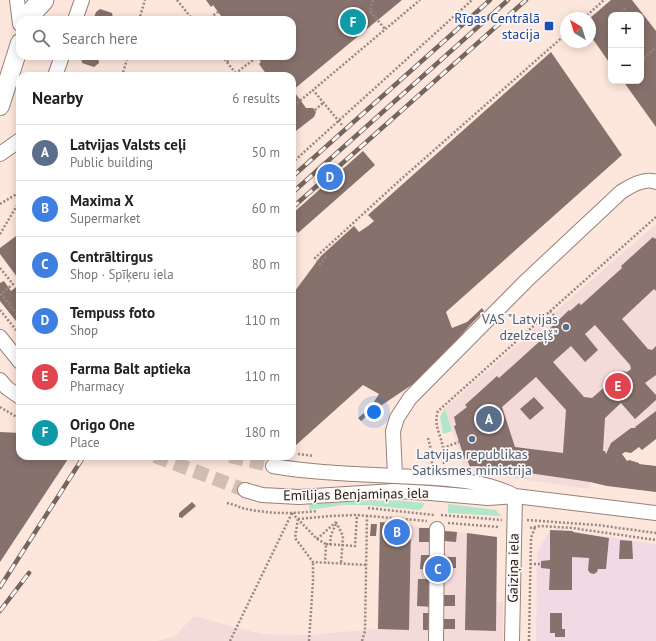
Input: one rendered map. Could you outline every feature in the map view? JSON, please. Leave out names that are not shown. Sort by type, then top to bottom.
[{"type":"main road","points":[[0,106],[16,56]]},
{"type":"street","points":[[76,16],[82,0]]},
{"type":"street","points":[[56,72],[61,60]]},
{"type":"street","points":[[0,154],[16,143]]},
{"type":"street","points":[[395,476],[393,431],[397,418],[410,398],[526,281],[621,192],[632,185],[651,179],[656,182]]},
{"type":"street","points":[[0,337],[16,357]]},
{"type":"street","points":[[0,380],[7,388],[16,394]]},
{"type":"street","points":[[0,394],[16,399]]},
{"type":"street","name":"Emīlijas Benjamiņas iela","points":[[273,466],[307,471],[431,478],[488,485],[504,490],[515,496]]},
{"type":"street","name":"Emīlijas Benjamiņas iela","points":[[245,490],[262,495],[299,497],[394,492],[436,493],[488,498],[515,496],[656,513]]},
{"type":"street","name":"Gaiziņa iela","points":[[512,641],[515,496]]},
{"type":"street","points":[[436,641],[438,522]]},
{"type":"path","points":[[140,16],[145,0]]},
{"type":"path","points":[[177,0],[190,16]]},
{"type":"path","points":[[373,0],[370,11],[385,29]]},
{"type":"path","points":[[296,103],[420,0]]},
{"type":"path","points":[[296,159],[472,0]]},
{"type":"path","points":[[591,12],[604,0]]},
{"type":"path","points":[[621,12],[626,8]]},
{"type":"path","points":[[212,16],[218,12]]},
{"type":"path","points":[[326,258],[320,264],[314,258],[560,39]]},
{"type":"path","points":[[644,58],[654,49]]},
{"type":"path","points":[[123,72],[127,60]]},
{"type":"path","points":[[230,60],[227,62],[234,72]]},
{"type":"path","points":[[240,72],[254,60]]},
{"type":"path","points":[[313,90],[342,125]]},
{"type":"path","points":[[315,110],[323,103]]},
{"type":"path","points":[[0,204],[15,195]]},
{"type":"path","points":[[0,234],[16,207]]},
{"type":"path","points":[[444,464],[443,448],[436,424],[436,416],[438,411],[656,217]]},
{"type":"path","points":[[0,268],[13,284],[1,294],[16,313]]},
{"type":"path","points":[[0,310],[16,330]]},
{"type":"path","points":[[550,311],[558,320]]},
{"type":"path","points":[[0,407],[16,417]]},
{"type":"path","points":[[443,448],[459,442]]},
{"type":"path","points":[[361,508],[438,522],[514,520],[597,525],[656,533]]},
{"type":"path","points":[[438,522],[440,508]]},
{"type":"path","points":[[292,513],[320,511]]},
{"type":"path","points":[[292,513],[317,539],[326,544],[355,546],[357,515]]},
{"type":"path","points":[[230,641],[292,513]]},
{"type":"path","points":[[362,641],[365,631],[368,542],[366,536],[367,515]]},
{"type":"path","points":[[298,519],[367,515],[500,527]]},
{"type":"path","points":[[298,519],[294,538],[313,562],[309,641]]},
{"type":"path","points":[[317,539],[336,522]]},
{"type":"path","points":[[336,522],[343,536],[341,564]]},
{"type":"path","points":[[330,545],[331,535],[336,522]]},
{"type":"path","points":[[529,641],[531,538],[535,527]]},
{"type":"path","points":[[530,528],[572,528],[656,540]]},
{"type":"path","points":[[324,563],[326,544]]},
{"type":"path","points":[[313,562],[367,565]]},
{"type":"path","points":[[530,564],[541,564]]},
{"type":"shaded area","points":[[656,224],[656,421],[592,465],[589,489],[465,471],[445,408]]},
{"type":"shaded area","points":[[380,522],[497,537],[496,602],[503,602],[503,641],[157,641],[174,637],[194,616],[261,634],[309,635],[377,629]]},
{"type":"shaded area","points":[[550,530],[573,531],[656,544],[656,641],[536,641],[537,553]]},
{"type":"green space","points":[[445,408],[452,431],[443,434],[440,417]]},
{"type":"green space","points":[[394,500],[424,504],[419,510],[365,505],[343,505],[309,510],[309,504]]},
{"type":"green space","points":[[448,504],[496,510],[501,516],[448,513]]},
{"type":"pier","points":[[3,558],[73,604],[77,622],[56,641],[52,641],[39,614],[0,587],[0,563]]},
{"type":"building","points":[[206,0],[402,0],[296,88],[296,72],[265,72],[259,64],[261,62],[259,60],[296,60],[296,16],[221,16],[213,5],[211,7]]},
{"type":"building","points":[[611,0],[632,0],[641,12],[608,12],[608,61],[596,44],[596,13]]},
{"type":"building","points":[[100,9],[112,13],[113,16],[94,16],[96,12]]},
{"type":"building","points":[[644,16],[656,31],[656,127],[625,84],[644,84]]},
{"type":"building","points":[[551,52],[622,155],[446,312],[452,328],[467,322],[482,308],[484,311],[428,374],[373,411],[361,421],[358,418],[370,408],[379,394],[363,385],[296,445],[296,290],[321,256],[354,226],[359,232],[374,221],[368,215]]},
{"type":"building","points":[[82,60],[99,60],[99,63],[94,67],[82,63]]},
{"type":"building","points":[[296,94],[306,108],[313,108],[316,112],[314,117],[296,131]]},
{"type":"building","points":[[363,151],[375,165],[298,233],[296,230],[296,210]]},
{"type":"building","points":[[16,236],[16,276],[0,254],[0,248]]},
{"type":"building","points":[[653,237],[655,239],[656,238],[656,291],[654,289],[622,319],[648,349],[652,350],[656,346],[656,375],[645,383],[656,395],[656,400],[635,419],[621,403],[605,418],[603,451],[605,451],[606,454],[611,443],[631,428],[636,428],[635,427],[656,411],[656,439],[642,450],[639,447],[631,453],[625,452],[622,454],[627,461],[629,460],[639,464],[656,466],[656,492],[607,486],[529,473],[529,476],[486,471],[486,468],[470,467],[467,459],[465,460],[454,426],[456,425],[454,417],[467,407],[465,405],[497,376],[499,378],[540,341],[539,339],[569,310],[570,311],[579,303],[581,305],[622,268],[621,266]],"holes":[[[595,325],[630,365],[631,369],[627,372],[623,371],[592,398],[584,397],[553,362],[571,346],[585,362],[598,350],[585,334]],[[536,377],[566,410],[563,453],[515,447],[502,407]]]},
{"type":"building","points":[[4,281],[11,291],[16,287],[16,321],[0,301],[0,283]]},
{"type":"building","points":[[534,397],[544,408],[530,420],[520,409]]},
{"type":"building","points":[[0,432],[16,433],[16,460],[67,460],[0,562]]},
{"type":"building","points":[[192,502],[196,506],[182,518],[179,517],[179,513]]},
{"type":"building","points":[[380,522],[411,525],[409,630],[378,629]]},
{"type":"building","points":[[371,524],[377,524],[376,536],[370,536]]},
{"type":"building","points":[[419,528],[430,528],[430,542],[419,542]]},
{"type":"building","points":[[550,530],[573,531],[609,538],[606,569],[598,569],[594,574],[590,573],[588,570],[589,558],[572,557],[572,590],[549,590],[550,569],[541,568],[541,561],[550,560]]},
{"type":"building","points":[[445,531],[457,532],[456,542],[444,541]]},
{"type":"building","points":[[467,533],[497,537],[496,631],[465,630]]},
{"type":"building","points":[[620,540],[632,541],[633,559],[619,559]]},
{"type":"building","points":[[421,555],[431,555],[430,570],[420,569]]},
{"type":"building","points":[[444,557],[456,557],[456,568],[444,568]]},
{"type":"building","points":[[418,579],[432,579],[432,607],[417,606]]},
{"type":"building","points":[[443,595],[455,595],[455,606],[443,606]]},
{"type":"building","points":[[423,613],[431,613],[431,630],[423,630]]},
{"type":"building","points":[[550,613],[562,613],[562,629],[565,629],[565,637],[555,637],[555,633],[550,633]]},
{"type":"building","points":[[443,619],[455,619],[455,629],[443,629]]},
{"type":"tunnel","points":[[166,460],[245,490]]},
{"type":"tunnel","points":[[247,460],[273,466]]},
{"type":"railway","points":[[296,173],[490,0]]},
{"type":"railway","points":[[296,189],[508,0]]},
{"type":"railway","points":[[296,204],[526,0]]},
{"type":"railway","points":[[0,587],[81,460]]},
{"type":"railway","points":[[0,611],[29,573]]},
{"type":"place","name":"Origo One","points":[[353,22]]},
{"type":"place","name":"Rīgas Centrālā stacija","points":[[549,26]]},
{"type":"place","name":"Tempuss foto","points":[[330,177]]},
{"type":"place","name":"VAS \"Latvijas dzelzceļš\"","points":[[566,327]]},
{"type":"place","name":"Farma Balt aptieka","points":[[618,386]]},
{"type":"place","name":"Latvijas Valsts ceļi","points":[[489,419]]},
{"type":"place","name":"Latvijas republikas Satiksmes ministrija","points":[[472,439]]},
{"type":"place","name":"Maxima X","points":[[397,532]]},
{"type":"place","name":"Centrāltirgus","points":[[438,569]]}]
